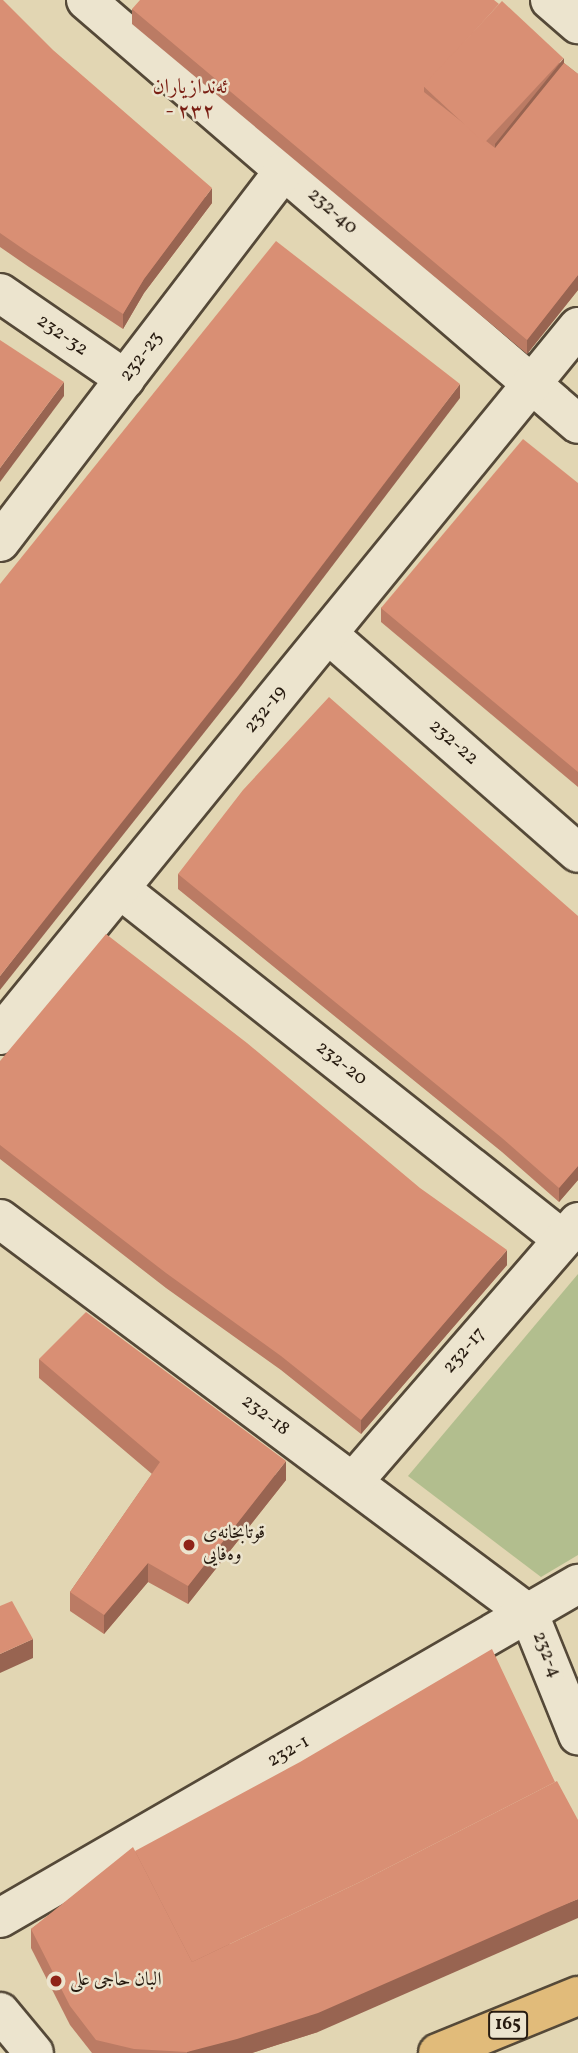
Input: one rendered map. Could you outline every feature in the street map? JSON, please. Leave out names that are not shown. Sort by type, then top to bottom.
[{"type":"main road","name":"165","points":[[439,2053],[578,1996]]},
{"type":"street","points":[[550,0],[578,24]]},
{"type":"street","name":"232-40","points":[[108,7],[284,171],[578,424]]},
{"type":"street","name":"232-23","points":[[0,542],[284,171]]},
{"type":"street","name":"232-32","points":[[0,293],[125,379]]},
{"type":"street","name":"232-19","points":[[0,1035],[578,327]]},
{"type":"street","name":"232-22","points":[[328,634],[578,853]]},
{"type":"street","name":"232-20","points":[[120,889],[570,1230]]},
{"type":"street","name":"232-18","points":[[0,1219],[529,1614]]},
{"type":"street","name":"232-17","points":[[353,1482],[570,1230]]},
{"type":"street","name":"232-1","points":[[0,1918],[578,1584]]},
{"type":"street","name":"232-4","points":[[529,1614],[578,1735]]},
{"type":"street","points":[[0,2012],[34,2053]]},
{"type":"green space","points":[[578,1274],[578,1555],[541,1577],[408,1476]]},
{"type":"building","points":[[0,0],[53,50],[212,188],[144,279],[123,314],[0,233]]},
{"type":"building","points":[[140,0],[494,0],[499,4],[424,87],[424,92],[495,148],[564,63],[578,74],[578,275],[527,340],[132,9]]},
{"type":"building","points":[[502,1],[563,58],[484,143],[423,86]]},
{"type":"building","points":[[276,241],[460,384],[238,676],[0,976],[0,584]]},
{"type":"building","points":[[0,340],[64,382],[0,468]]},
{"type":"building","points":[[523,439],[578,483],[578,772],[381,608]]},
{"type":"building","points":[[329,697],[578,916],[578,1166],[559,1188],[502,1138],[178,874],[243,790]]},
{"type":"building","points":[[106,934],[247,1043],[420,1188],[507,1250],[361,1420],[281,1356],[166,1273],[0,1145],[0,1061]]},
{"type":"building","points":[[86,1312],[286,1461],[188,1586],[148,1563],[104,1615],[70,1592],[160,1462],[39,1359]]},
{"type":"building","points":[[12,1601],[33,1639],[0,1654],[0,1606]]},
{"type":"building","points":[[492,1649],[555,1782],[360,1882],[192,1962],[135,1851],[300,1762]]},
{"type":"building","points":[[557,1781],[578,1820],[578,1899],[318,2013],[237,2039],[187,2052],[134,2049],[96,2040],[70,2006],[31,1929],[133,1847],[192,1962],[360,1882]]},
{"type":"place","name":"قوتابخانەی وەفایی","points":[[189,1545]]},
{"type":"place","name":"البان حاجی علی","points":[[56,1981]]},
{"type":"district","name":"ئەندازیاران - ٢٣٢","points":[[190,100]]}]
